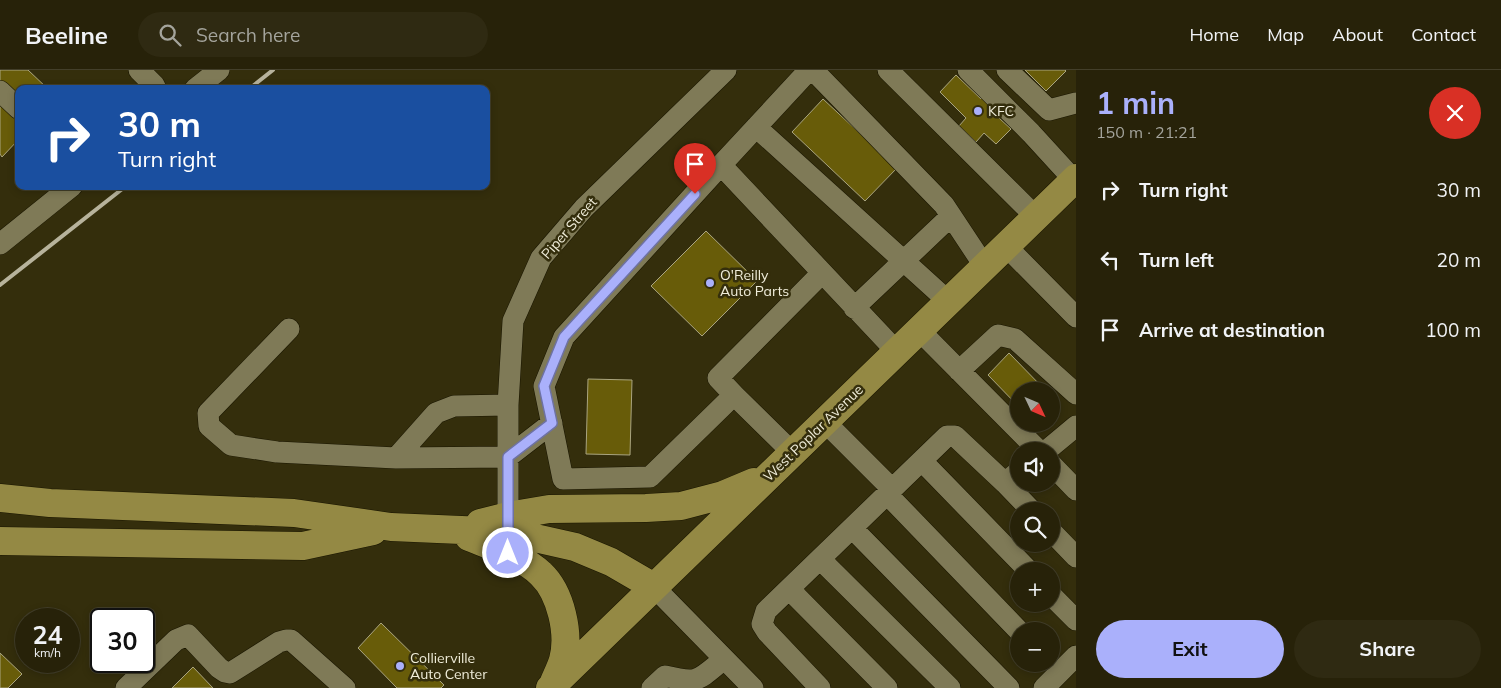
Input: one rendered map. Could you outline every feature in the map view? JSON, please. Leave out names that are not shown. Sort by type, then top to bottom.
[{"type":"main road","name":"West Poplar Avenue","points":[[551,687],[1075,179]]},
{"type":"main road","points":[[508,534],[549,509],[681,506],[723,495],[769,475]]},
{"type":"main road","points":[[0,498],[60,503],[294,513],[391,528],[508,534],[575,547],[611,562],[654,587]]},
{"type":"main road","points":[[0,541],[303,546],[391,528]]},
{"type":"main road","points":[[508,534],[522,560],[541,574],[557,596],[561,609],[566,636],[563,660],[551,687]]},
{"type":"street","points":[[139,70],[154,85]]},
{"type":"street","points":[[200,85],[219,70]]},
{"type":"street","name":"Piper Street","points":[[508,534],[508,404],[513,321],[541,258],[584,208],[726,70]]},
{"type":"street","points":[[734,396],[650,477],[563,480],[544,386],[564,337],[808,70]]},
{"type":"street","points":[[813,70],[944,205],[985,267]]},
{"type":"street","points":[[888,70],[1036,217]]},
{"type":"street","points":[[968,70],[1075,179]]},
{"type":"street","points":[[1007,70],[1049,110],[1076,104]]},
{"type":"street","points":[[0,91],[15,106]]},
{"type":"street","points":[[756,127],[949,302]]},
{"type":"street","points":[[721,165],[896,352]]},
{"type":"street","points":[[0,244],[67,190]]},
{"type":"street","points":[[854,308],[952,216]]},
{"type":"street","points":[[1006,246],[1076,317]]},
{"type":"street","points":[[792,453],[718,378],[822,273]]},
{"type":"street","points":[[288,330],[208,413],[210,426],[231,445],[277,452],[396,458],[508,457],[552,423]]},
{"type":"street","points":[[920,330],[1030,442]]},
{"type":"street","points":[[959,371],[998,335],[1015,339],[1076,394]]},
{"type":"street","points":[[396,458],[436,413],[454,406],[508,404]]},
{"type":"street","points":[[825,422],[1011,622]]},
{"type":"street","points":[[1057,442],[1076,426]]},
{"type":"street","points":[[820,688],[767,632],[762,624],[766,611],[947,436],[955,436],[1010,476]]},
{"type":"street","points":[[922,461],[1019,562]]},
{"type":"street","points":[[1060,473],[1076,490]]},
{"type":"street","points":[[852,528],[1009,688]]},
{"type":"street","points":[[1060,540],[1076,557]]},
{"type":"street","points":[[820,559],[950,688]]},
{"type":"street","points":[[654,587],[753,688]]},
{"type":"street","points":[[789,589],[887,688]]},
{"type":"street","points":[[1060,604],[1076,620]]},
{"type":"street","points":[[126,688],[176,640],[188,635],[219,668],[230,673],[279,642],[291,640],[345,688]]},
{"type":"street","points":[[1060,665],[1076,656]]},
{"type":"street","points":[[652,688],[664,676],[686,681],[700,679],[724,659]]},
{"type":"street","points":[[1044,688],[1052,672]]},
{"type":"building","points":[[0,70],[28,70],[44,85],[15,85],[15,95],[0,81]]},
{"type":"building","points":[[1025,70],[1065,70],[1066,71],[1046,91]]},
{"type":"building","points":[[956,75],[981,99],[986,94],[1004,112],[999,118],[1011,129],[996,144],[984,133],[976,142],[959,126],[966,118],[940,92]]},
{"type":"building","points":[[823,99],[897,168],[865,201],[792,132]]},
{"type":"building","points":[[0,105],[15,118],[15,143],[2,157],[0,154]]},
{"type":"building","points":[[706,231],[757,281],[702,336],[651,286]]},
{"type":"building","points":[[1009,353],[1037,382],[1010,382],[1010,398],[988,375]]},
{"type":"building","points":[[588,379],[632,380],[630,455],[586,454]]},
{"type":"building","name":"Collierville Auto Center","points":[[381,623],[444,685],[441,688],[397,688],[358,648]]},
{"type":"building","points":[[0,653],[15,667],[15,673],[22,674],[8,688],[0,688]]},
{"type":"building","points":[[193,667],[213,688],[172,688]]},
{"type":"railway","points":[[254,85],[273,70]]},
{"type":"railway","points":[[0,285],[121,190]]},
{"type":"place","name":"KFC","points":[[978,111]]},
{"type":"place","name":"O'Reilly Auto Parts","points":[[710,283]]},
{"type":"place","name":"Collierville Auto Center","points":[[400,666]]},
{"type":"route","points":[[508,553],[508,457],[552,423],[544,386],[564,337],[695,194]]}]
